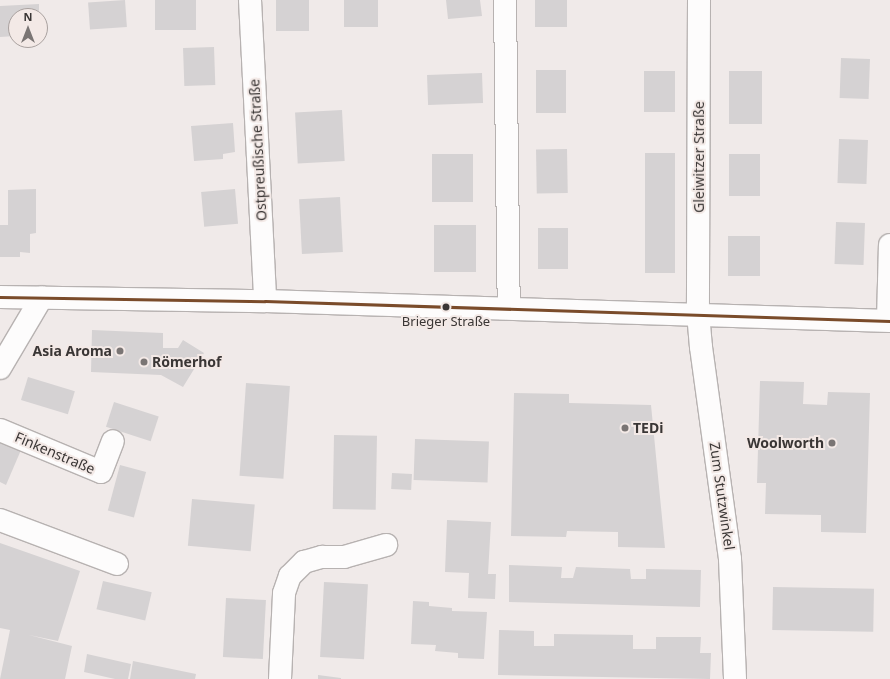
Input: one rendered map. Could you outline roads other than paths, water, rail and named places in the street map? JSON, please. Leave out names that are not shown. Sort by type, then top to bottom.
[{"type":"street","name":"Ostpreußische Straße","points":[[250,0],[265,300]]},
{"type":"street","points":[[505,0],[510,308]]},
{"type":"street","name":"Gleiwitzer Straße","points":[[698,313],[699,0]]},
{"type":"street","points":[[0,297],[265,300],[698,313],[889,321],[890,245]]},
{"type":"street","points":[[0,368],[42,297]]},
{"type":"street","name":"Zum Stutzwinkel","points":[[698,313],[701,347],[730,559],[735,679]]},
{"type":"street","name":"Finkenstraße","points":[[0,430],[101,472],[113,441]]},
{"type":"street","points":[[0,520],[117,564]]},
{"type":"street","points":[[280,679],[284,593],[290,576],[304,562],[322,557],[344,557],[386,545]]},
{"type":"place","name":"Brieger Straße","points":[[446,307]]},
{"type":"place","name":"Asia Aroma","points":[[120,351]]},
{"type":"place","name":"Römerhof","points":[[144,362]]},
{"type":"place","name":"TEDi","points":[[625,428]]},
{"type":"place","name":"Woolworth","points":[[832,443]]}]
